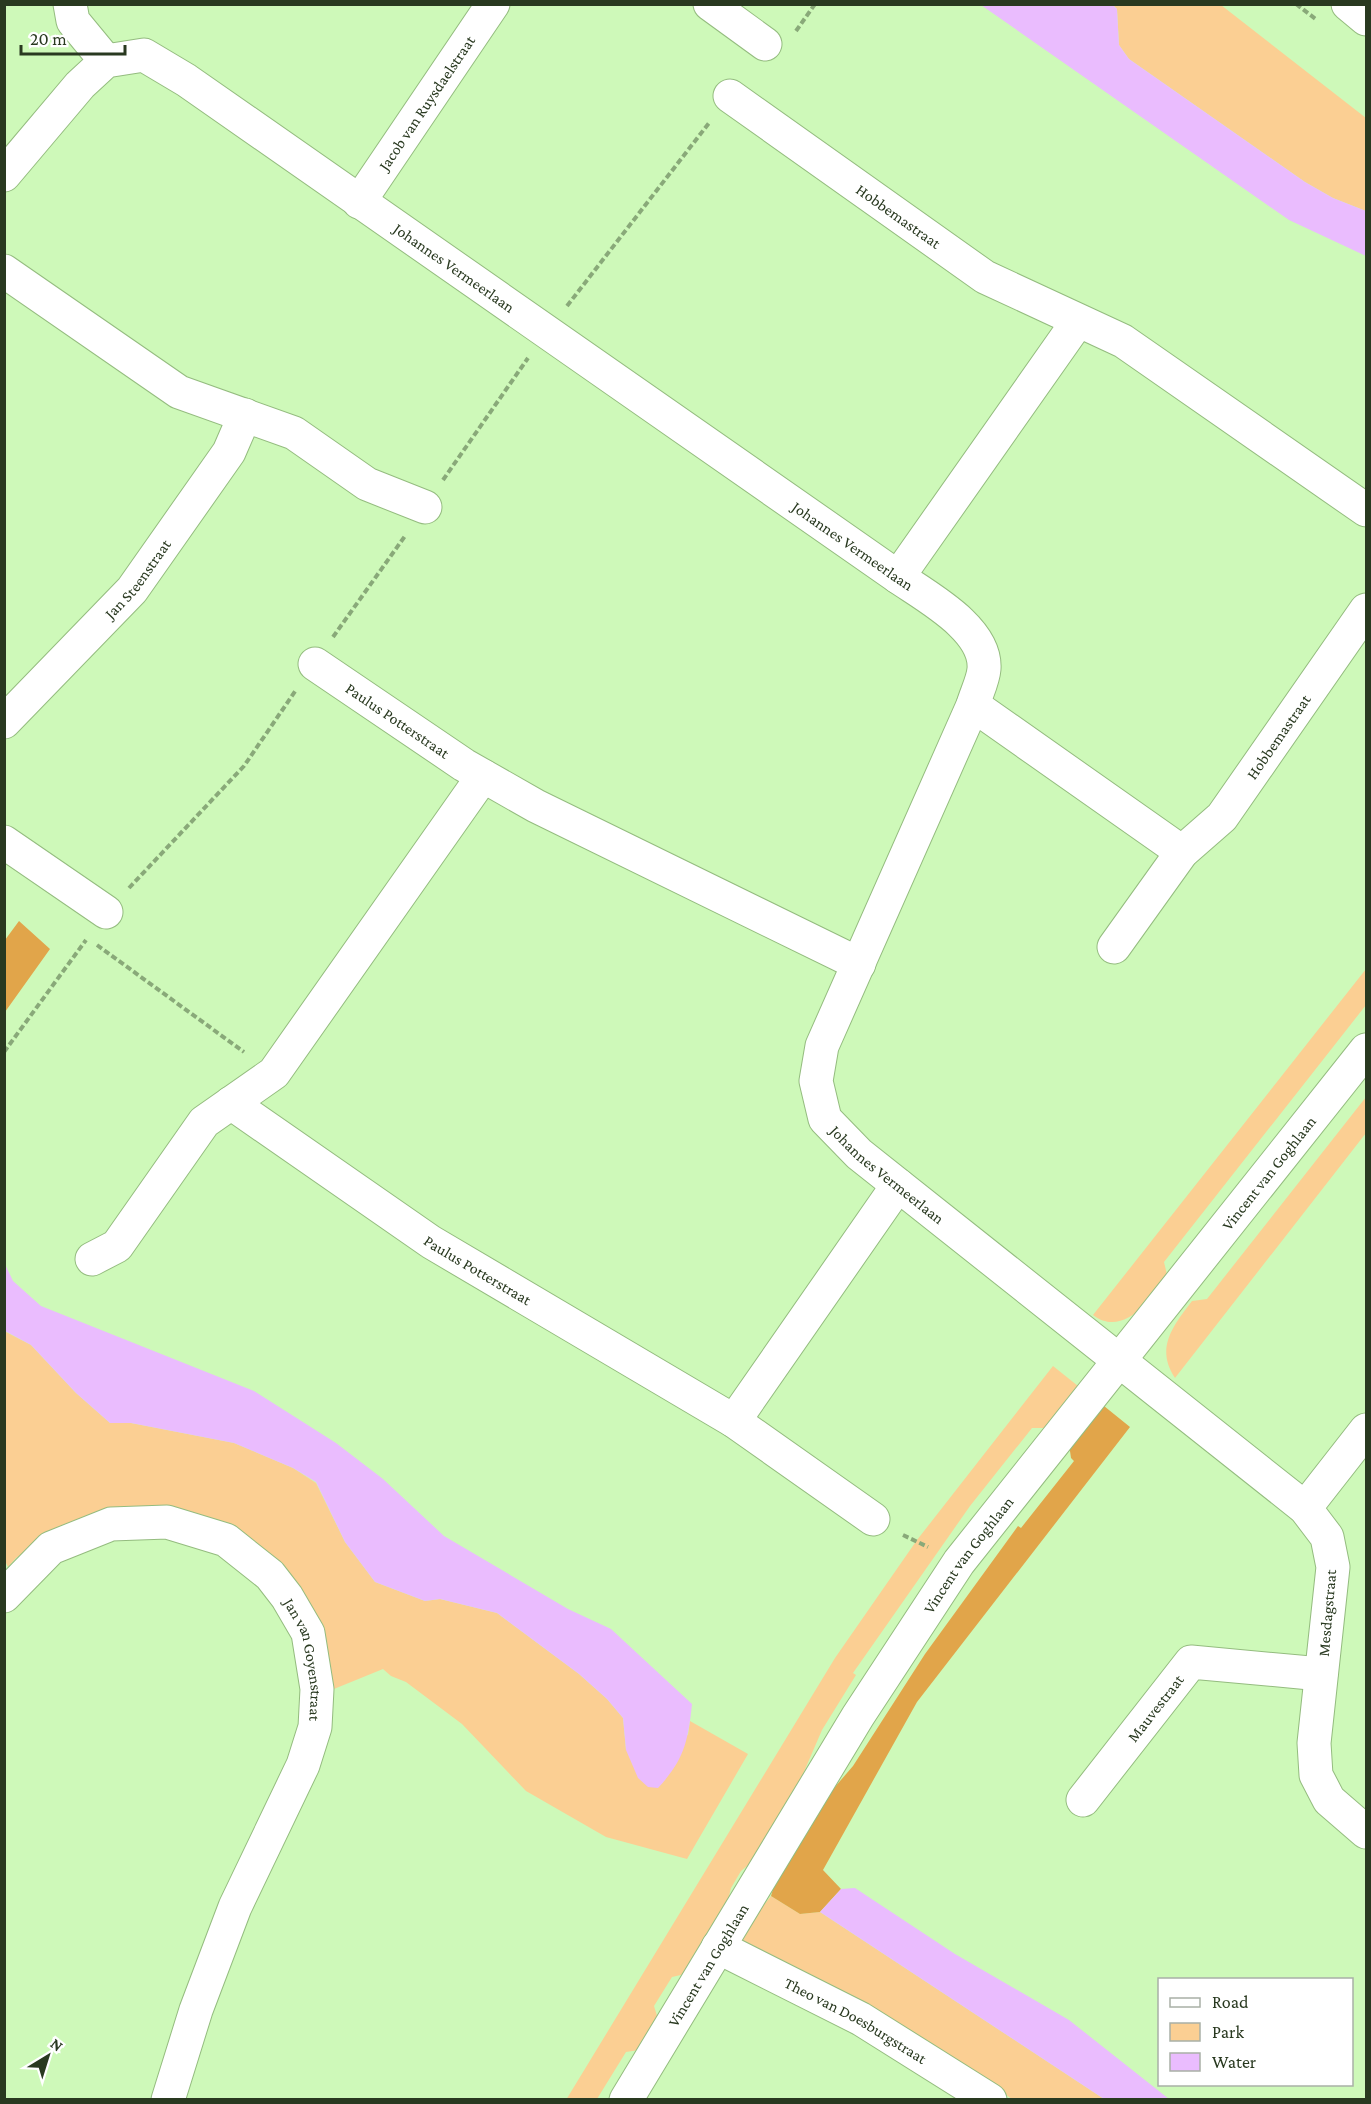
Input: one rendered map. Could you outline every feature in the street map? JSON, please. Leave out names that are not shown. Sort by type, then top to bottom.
[{"type":"street","points":[[4,175],[80,85],[106,61],[73,21],[70,4]]},
{"type":"street","name":"Jacob van Ruysdaelstraat","points":[[359,202],[493,4]]},
{"type":"street","points":[[710,4],[765,44]]},
{"type":"street","points":[[1348,4],[1366,19]]},
{"type":"street","name":"Johannes Vermeerlaan","points":[[106,61],[144,56],[186,80],[945,610],[977,639],[984,669],[973,705],[822,1046],[816,1081],[825,1119],[859,1154],[1119,1362]]},
{"type":"street","name":"Hobbemastraat","points":[[730,96],[985,277],[1123,341],[1366,510]]},
{"type":"street","points":[[4,271],[179,392],[294,433],[367,484],[425,507]]},
{"type":"street","points":[[898,577],[1078,321]]},
{"type":"street","name":"Jan Steenstraat","points":[[4,722],[132,590],[229,452],[245,415]]},
{"type":"street","name":"Hobbemastraat","points":[[1114,947],[1182,852],[1222,817],[1366,610]]},
{"type":"street","name":"Paulus Potterstraat","points":[[315,664],[483,776],[536,806],[859,964]]},
{"type":"street","points":[[973,705],[1182,852]]},
{"type":"street","points":[[92,1259],[117,1246],[204,1122],[274,1073],[483,776]]},
{"type":"street","points":[[4,842],[106,912]]},
{"type":"street","name":"Vincent van Goghlaan","points":[[626,2100],[858,1716],[960,1562],[1366,1050]]},
{"type":"street","name":"Paulus Potterstraat","points":[[231,1103],[431,1242],[734,1421],[873,1519]]},
{"type":"street","points":[[734,1421],[898,1185]]},
{"type":"street","name":"Mesdagstraat","points":[[1119,1362],[1305,1508],[1327,1537],[1333,1567],[1314,1743],[1316,1775],[1329,1800],[1366,1832]]},
{"type":"street","points":[[1305,1508],[1366,1430]]},
{"type":"street","name":"Jan van Goyenstraat","points":[[4,1596],[51,1548],[111,1524],[166,1522],[226,1540],[270,1575],[287,1597],[308,1633],[317,1689],[315,1727],[303,1765],[236,1907],[196,2010],[168,2100]]},
{"type":"street","name":"Mauvestraat","points":[[1083,1800],[1191,1662],[1321,1674]]},
{"type":"street","name":"Theo van Doesburgstraat","points":[[718,1947],[861,2019],[990,2100]]},
{"type":"path","points":[[87,938],[274,1073]]},
{"type":"path","points":[[873,1519],[960,1562]]},
{"type":"green space","points":[[1113,5],[1221,5],[1366,118],[1366,211],[1333,198],[1305,182],[1129,59],[1119,45],[1117,9]]},
{"type":"green space","points":[[1366,969],[1366,1005],[1164,1262],[1168,1279],[1145,1305],[1125,1319],[1115,1322],[1104,1321],[1093,1315]]},
{"type":"green space","points":[[1366,1097],[1366,1133],[1175,1378],[1169,1367],[1167,1347],[1173,1328],[1179,1319],[1192,1301],[1207,1299]]},
{"type":"green space","points":[[4,1331],[31,1345],[76,1393],[110,1423],[131,1423],[234,1443],[293,1468],[316,1483],[345,1542],[375,1582],[425,1601],[440,1599],[497,1613],[579,1674],[607,1699],[623,1718],[626,1750],[688,1735],[690,1721],[748,1754],[687,1859],[606,1837],[526,1791],[462,1724],[406,1682],[391,1676],[383,1669],[329,1691],[252,1544],[62,1526],[16,1558],[8,1567],[4,1559]]},
{"type":"green space","points":[[1053,1366],[1078,1386],[1049,1428],[1032,1428],[970,1506],[853,1673],[856,1675],[822,1730],[797,1788],[753,1861],[741,1871],[731,1888],[727,1904],[685,1974],[672,1977],[654,2006],[658,2019],[639,2050],[626,2052],[597,2099],[566,2100],[835,1658],[917,1540]]},
{"type":"green space","points":[[771,1896],[800,1914],[820,1912],[1104,2099],[1012,2099],[979,2077],[743,1942],[744,1930]]},
{"type":"shaded area","points":[[19,921],[50,949],[5,1012],[5,940]]},
{"type":"shaded area","points":[[1104,1406],[1130,1427],[917,1702],[823,1870],[841,1889],[820,1912],[800,1914],[771,1896],[777,1876],[822,1802],[853,1766],[925,1654],[1018,1526],[1021,1528],[1074,1461],[1071,1458],[1069,1444]]},
{"type":"water","points":[[981,5],[1113,5],[1117,9],[1119,45],[1129,59],[1305,182],[1333,198],[1366,211],[1366,256],[1289,220]]},
{"type":"water","points":[[4,1262],[13,1281],[41,1306],[254,1391],[336,1443],[383,1479],[444,1536],[568,1609],[611,1629],[692,1704],[689,1729],[683,1750],[667,1778],[658,1788],[648,1787],[638,1778],[626,1750],[623,1718],[607,1699],[579,1674],[497,1613],[440,1599],[425,1601],[375,1582],[345,1542],[316,1482],[293,1468],[234,1443],[131,1423],[110,1423],[76,1393],[31,1345],[5,1331]]},
{"type":"water","points":[[855,1888],[955,1954],[1069,2020],[1169,2099],[1104,2099],[820,1912],[841,1889]]}]
